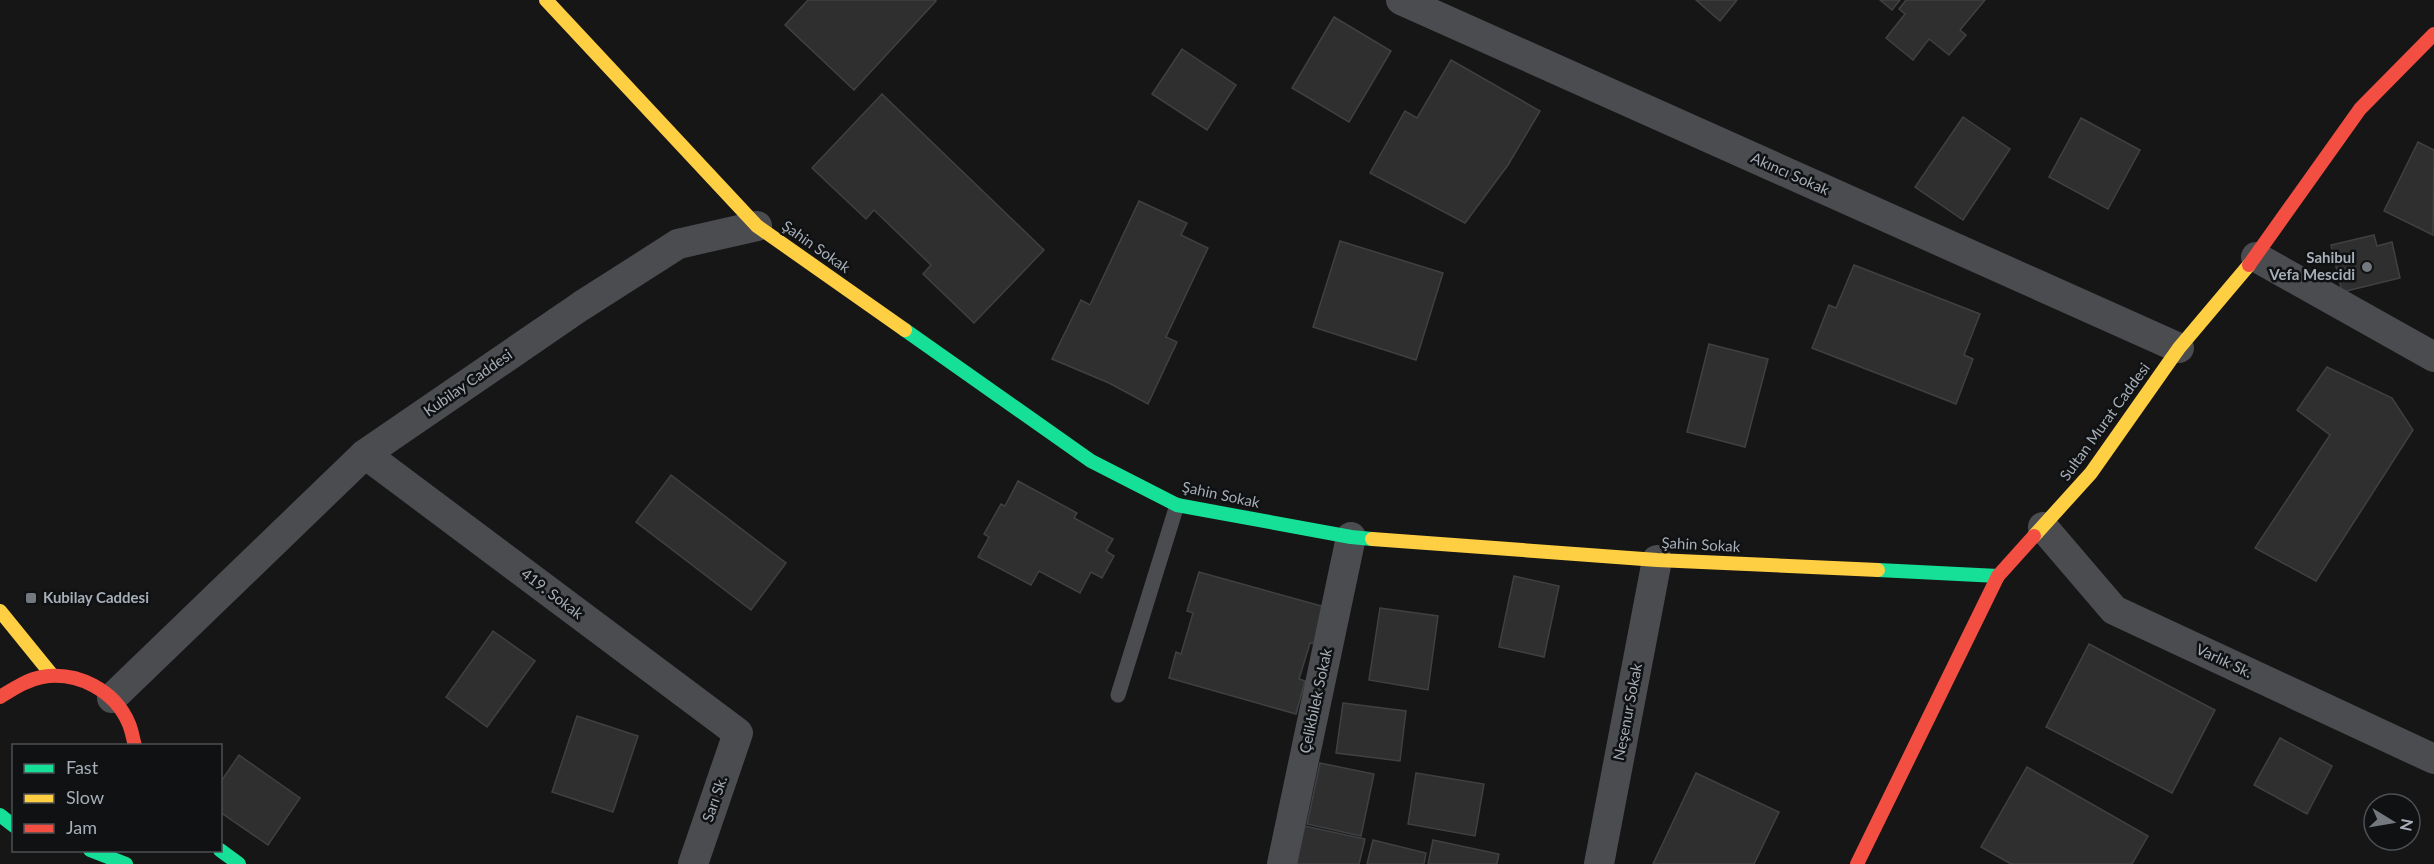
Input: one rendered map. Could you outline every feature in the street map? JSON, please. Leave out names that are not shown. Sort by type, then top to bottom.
[{"type":"street","name":"Şahin Sokak","points":[[546,0],[756,226],[1091,461],[1178,504],[1351,537],[1657,560],[1998,576]]},
{"type":"street","name":"Akıncı Sokak","points":[[1401,0],[2179,348]]},
{"type":"street","name":"Sultan Murat Caddesi","points":[[1857,864],[1998,576],[2091,473],[2179,348],[2256,257],[2360,109],[2434,34]]},
{"type":"street","name":"Kubilay Caddesi","points":[[112,698],[365,454],[581,306],[678,244],[756,226]]},
{"type":"street","points":[[2256,257],[2434,357]]},
{"type":"street","name":"419. Sokak","points":[[365,454],[738,733]]},
{"type":"street","name":"Varlık Sk.","points":[[2043,527],[2114,610],[2434,759]]},
{"type":"street","name":"Çelikbilek Sokak","points":[[1282,864],[1351,537]]},
{"type":"street","name":"Neşenur Sokak","points":[[1599,864],[1657,560]]},
{"type":"street","points":[[0,611],[52,675]]},
{"type":"street","points":[[0,697],[25,681],[52,675],[74,676],[95,684],[112,698],[126,715],[134,735],[135,744]]},
{"type":"street","name":"Sarı Sk.","points":[[693,864],[738,733]]},
{"type":"street","points":[[222,851],[239,864]]},
{"type":"street","points":[[95,852],[126,864]]},
{"type":"lane","points":[[1118,695],[1178,504]]},
{"type":"building","points":[[808,0],[936,1],[854,90],[785,25]]},
{"type":"building","points":[[1696,0],[1737,0],[1720,21]]},
{"type":"building","points":[[1880,0],[1900,0],[1892,10]]},
{"type":"building","points":[[1906,0],[1985,0],[1960,30],[1966,35],[1949,55],[1929,39],[1913,60],[1886,38],[1905,14],[1899,9]]},
{"type":"building","points":[[1334,17],[1391,51],[1349,122],[1292,88]]},
{"type":"building","points":[[1182,49],[1236,85],[1207,130],[1152,94]]},
{"type":"building","points":[[1451,60],[1540,111],[1508,165],[1465,223],[1370,173],[1405,111],[1417,118]]},
{"type":"building","points":[[882,94],[1044,250],[974,323],[923,274],[931,265],[874,210],[866,219],[812,168]]},
{"type":"building","points":[[1963,117],[2010,149],[1963,220],[1915,187]]},
{"type":"building","points":[[2081,118],[2140,150],[2108,209],[2049,177]]},
{"type":"building","points":[[2418,142],[2434,150],[2433,235],[2384,211]]},
{"type":"building","points":[[1139,201],[1187,223],[1181,235],[1208,248],[1166,337],[1177,342],[1148,404],[1109,383],[1052,359],[1081,300],[1090,305]]},
{"type":"building","name":"Sahibul Vefa Mescidi","points":[[2374,235],[2377,246],[2392,242],[2400,278],[2342,292],[2331,245]]},
{"type":"building","points":[[1340,241],[1443,273],[1416,360],[1313,327]]},
{"type":"building","points":[[1854,265],[1980,314],[1964,355],[1973,359],[1956,404],[1812,348],[1829,305],[1836,308]]},
{"type":"building","points":[[1709,344],[1768,359],[1745,447],[1687,432]]},
{"type":"building","points":[[2327,367],[2392,398],[2413,430],[2316,581],[2255,548],[2330,435],[2297,410]]},
{"type":"building","points":[[671,475],[786,563],[751,610],[636,522]]},
{"type":"building","points":[[1018,481],[1077,513],[1074,518],[1113,539],[1106,551],[1114,556],[1102,578],[1091,572],[1080,593],[1039,571],[1031,585],[978,557],[989,537],[984,534],[1001,504],[1005,506]]},
{"type":"building","points":[[1199,572],[1325,607],[1315,644],[1310,643],[1299,679],[1305,681],[1296,714],[1169,678],[1176,652],[1181,654],[1193,613],[1187,611]]},
{"type":"building","points":[[1514,576],[1559,586],[1544,657],[1499,647]]},
{"type":"building","points":[[1380,608],[1438,616],[1428,690],[1369,680]]},
{"type":"building","points":[[493,631],[535,661],[487,727],[446,697]]},
{"type":"building","points":[[2089,644],[2215,710],[2172,793],[2046,727]]},
{"type":"building","points":[[1343,703],[1406,711],[1400,761],[1336,753]]},
{"type":"building","points":[[577,716],[638,736],[613,812],[552,792]]},
{"type":"building","points":[[2280,738],[2332,766],[2307,814],[2254,785]]},
{"type":"building","points":[[239,755],[300,798],[268,845],[222,813],[222,780]]},
{"type":"building","points":[[1320,763],[1374,774],[1361,836],[1307,824]]},
{"type":"building","points":[[2027,767],[2148,836],[2132,864],[2011,864],[1981,847]]},
{"type":"building","points":[[1416,773],[1484,784],[1475,836],[1408,824]]},
{"type":"building","points":[[1696,773],[1779,812],[1754,864],[1653,864]]},
{"type":"building","points":[[1300,825],[1365,839],[1359,864],[1292,864]]},
{"type":"building","points":[[1373,840],[1426,853],[1424,864],[1367,864]]},
{"type":"building","points":[[1433,840],[1499,854],[1497,864],[1428,864]]},
{"type":"traffic: fast","points":[[905,330],[1091,461],[1177,505],[1372,539]]},
{"type":"traffic: fast","points":[[1878,570],[1998,576]]},
{"type":"traffic: fast","points":[[0,815],[12,824]]},
{"type":"traffic: fast","points":[[222,851],[239,864]]},
{"type":"traffic: fast","points":[[95,852],[126,864]]},
{"type":"traffic: slow","points":[[546,0],[757,226],[905,330]]},
{"type":"traffic: slow","points":[[2034,536],[2091,473],[2179,348],[2249,265]]},
{"type":"traffic: slow","points":[[1372,539],[1657,560],[1878,570]]},
{"type":"traffic: slow","points":[[0,611],[52,675]]},
{"type":"traffic: jam","points":[[2249,265],[2360,109],[2434,34]]},
{"type":"traffic: jam","points":[[1857,864],[1998,576],[2034,536]]},
{"type":"traffic: jam","points":[[0,697],[36,678],[55,676],[81,680],[93,685],[114,701],[129,724],[134,744]]},
{"type":"place","name":"Sahibul Vefa Mescidi","points":[[2367,267]]},
{"type":"place","name":"Kubilay Caddesi","points":[[31,598]]}]
